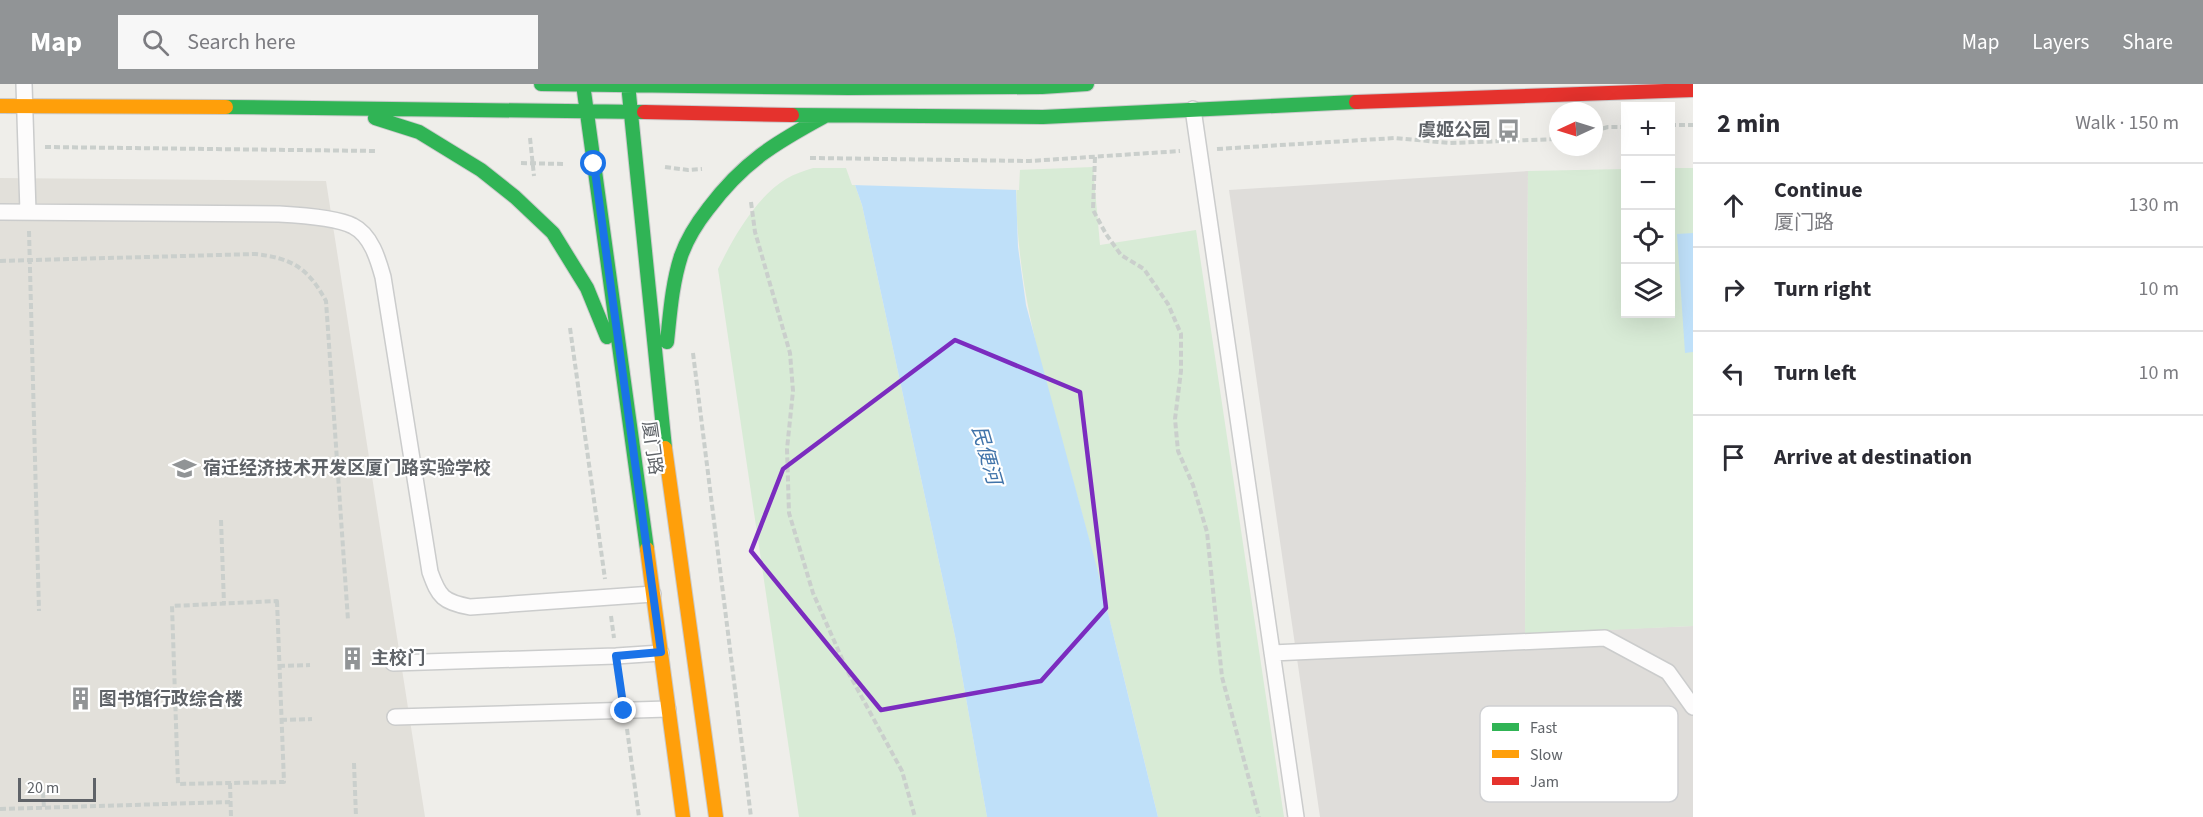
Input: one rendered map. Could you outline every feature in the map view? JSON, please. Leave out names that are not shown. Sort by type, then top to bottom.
[{"type":"street","points":[[541,84],[848,88],[1041,87],[1087,84]]},
{"type":"street","name":"厦门路","points":[[583,85],[683,817]]},
{"type":"street","name":"厦门路","points":[[628,85],[660,409],[716,817]]},
{"type":"street","points":[[0,106],[342,107],[825,116],[1043,117],[1481,96],[1693,90]]},
{"type":"street","points":[[342,107],[419,132],[481,170],[515,197],[553,233],[587,288],[625,381]]},
{"type":"street","points":[[660,409],[670,311],[681,254],[700,220],[714,201],[757,155],[825,116]]},
{"type":"lane","points":[[24,84],[28,212]]},
{"type":"lane","points":[[1193,109],[1296,817]]},
{"type":"lane","points":[[0,212],[279,214],[318,218],[353,226],[365,236],[375,252],[383,277],[430,572],[437,592],[452,603],[470,607],[653,594]]},
{"type":"lane","points":[[1272,653],[1605,638],[1668,672],[1693,707]]},
{"type":"lane","points":[[393,663],[616,656],[661,652]]},
{"type":"lane","points":[[395,717],[668,709]]},
{"type":"path","points":[[527,111],[535,186]]},
{"type":"path","points":[[1675,125],[1693,125]]},
{"type":"path","points":[[1603,128],[1621,127]]},
{"type":"path","points":[[846,158],[1030,161],[1395,138],[1450,143],[1549,139]]},
{"type":"path","points":[[665,156],[668,175]]},
{"type":"path","points":[[1095,157],[1093,210],[1106,234],[1122,255],[1144,269],[1168,304],[1181,334],[1181,371],[1175,419],[1178,451],[1193,485],[1207,532],[1222,677],[1259,817]]},
{"type":"path","points":[[746,166],[755,232],[790,353],[792,391],[787,449],[789,513],[813,593],[847,670],[902,771],[915,817]]},
{"type":"path","points":[[28,212],[39,611]]},
{"type":"path","points":[[0,261],[255,254],[289,261],[301,267],[316,282],[326,301],[348,620]]},
{"type":"path","points":[[568,317],[639,817]]},
{"type":"path","points":[[693,348],[751,817]]},
{"type":"path","points":[[221,520],[224,604]]},
{"type":"path","points":[[277,601],[284,782],[230,783],[178,784],[172,606],[277,601]]},
{"type":"path","points":[[279,666],[310,665]]},
{"type":"path","points":[[281,720],[312,719]]},
{"type":"path","points":[[354,763],[356,817]]},
{"type":"path","points":[[230,783],[231,817]]},
{"type":"path","points":[[43,792],[44,808]]},
{"type":"path","points":[[0,809],[230,802]]},
{"type":"highlighted area","points":[[955,340],[1080,392],[1106,608],[1041,681],[881,710],[751,551],[783,469]]},
{"type":"shaded area","points":[[1528,171],[1525,633],[1693,626],[1693,817],[1320,817],[1229,190]]},
{"type":"shaded area","name":"宿迁经济技术开发区厦门路实验学校","points":[[0,178],[326,181],[425,817],[0,817]]},
{"type":"green space","points":[[1093,167],[1100,245],[1196,230],[1284,817],[1158,817],[1099,578],[1044,377],[1026,295],[1020,254],[1017,170]]},
{"type":"green space","points":[[813,168],[849,168],[862,205],[955,636],[987,817],[799,817],[718,269],[746,219],[765,196],[786,179]]},
{"type":"green space","points":[[1675,168],[1693,168],[1693,626],[1525,634],[1528,171],[1621,169],[1621,318],[1675,318]]},
{"type":"water","name":"民便河","points":[[1021,84],[1016,191],[1018,247],[1026,305],[1097,568],[1158,817],[987,817],[955,636],[862,205],[849,168]]},
{"type":"water","points":[[1693,233],[1693,352],[1685,353],[1677,234]]},
{"type":"pier","points":[[852,84],[1024,84],[1019,190],[852,185],[846,168]]},
{"type":"traffic: fast","points":[[541,84],[848,88],[1042,87],[1087,84]]},
{"type":"traffic: fast","points":[[583,84],[647,549]]},
{"type":"traffic: fast","points":[[628,84],[665,448]]},
{"type":"traffic: fast","points":[[792,115],[1043,117],[1356,102]]},
{"type":"traffic: fast","points":[[226,107],[644,112]]},
{"type":"traffic: fast","points":[[667,342],[678,267],[686,243],[700,220],[734,178],[747,166],[775,145],[825,116]]},
{"type":"traffic: fast","points":[[375,118],[419,132],[481,170],[515,197],[553,233],[587,288],[607,337]]},
{"type":"traffic: slow","points":[[0,106],[226,107]]},
{"type":"traffic: slow","points":[[665,448],[716,817]]},
{"type":"traffic: slow","points":[[647,549],[683,817]]},
{"type":"traffic: jam","points":[[1356,102],[1693,90]]},
{"type":"traffic: jam","points":[[644,112],[792,115]]},
{"type":"place","name":"虞姬公园","points":[[1508,130]]},
{"type":"place","name":"宿迁经济技术开发区厦门路实验学校","points":[[185,468]]},
{"type":"place","name":"主校门","points":[[353,658]]},
{"type":"place","name":"图书馆行政综合楼","points":[[81,699]]},
{"type":"route","points":[[594,164],[661,652],[616,656],[624,711]]}]
